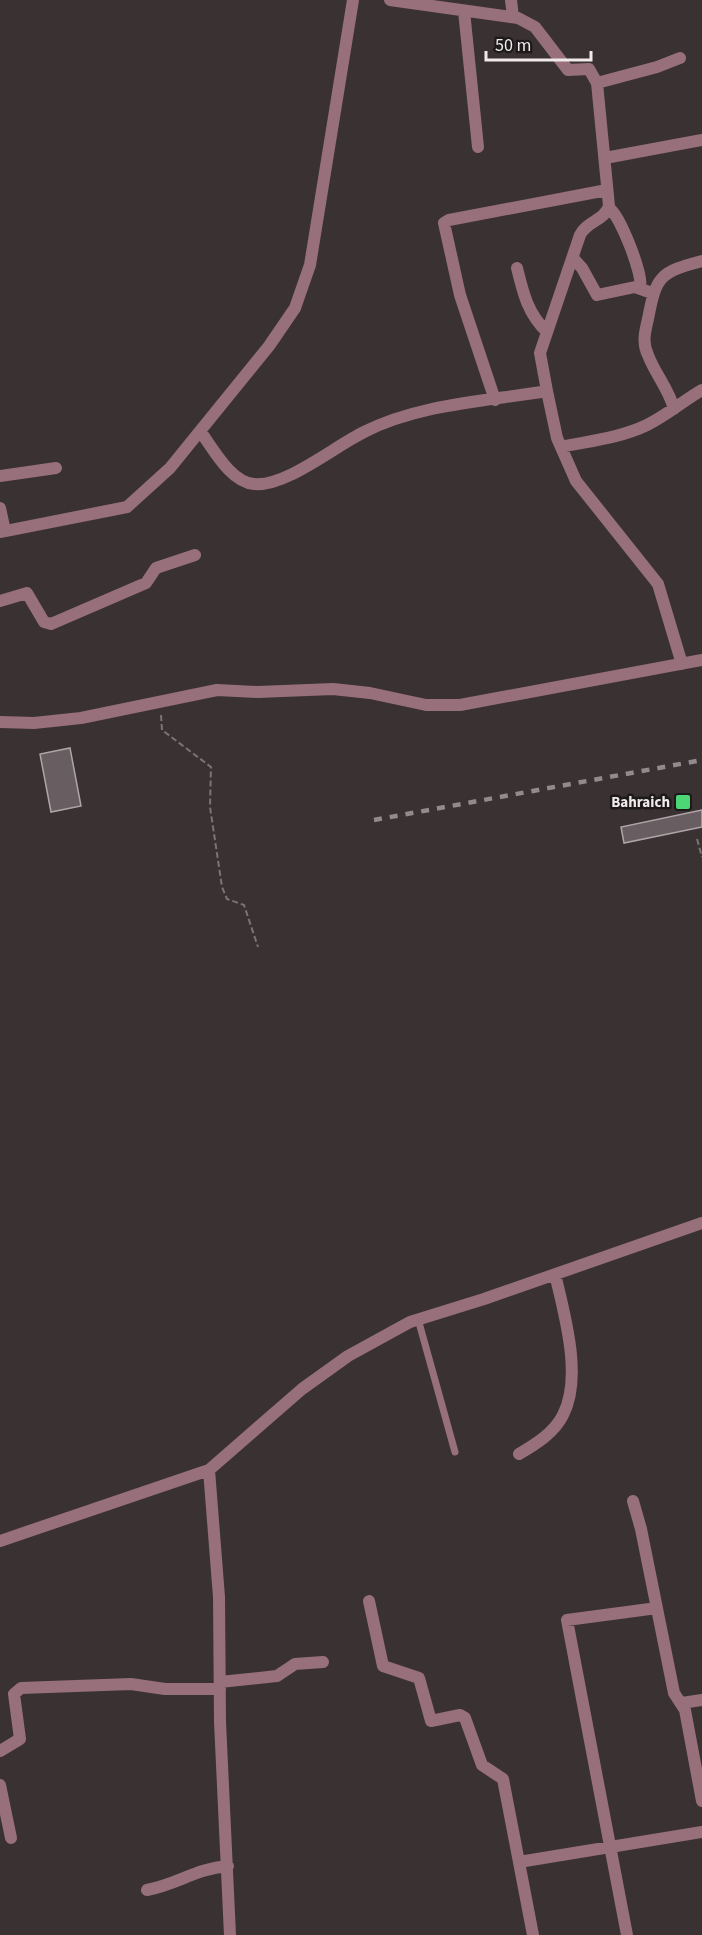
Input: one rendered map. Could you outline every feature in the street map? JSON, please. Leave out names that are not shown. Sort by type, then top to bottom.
[{"type":"street","points":[[0,508],[2,532],[127,507],[170,468],[269,346],[295,308],[310,265],[353,0]]},
{"type":"street","points":[[390,0],[513,17],[535,27],[568,70],[589,69],[597,83],[609,208],[606,213],[582,231],[540,353],[552,420],[576,481],[658,584],[682,664]]},
{"type":"street","points":[[511,0],[513,17]]},
{"type":"street","points":[[464,11],[478,147]]},
{"type":"street","points":[[597,83],[657,67],[680,58]]},
{"type":"street","points":[[605,158],[702,140]]},
{"type":"street","points":[[495,400],[460,295],[444,223],[449,220],[608,190]]},
{"type":"street","points":[[609,208],[617,216],[646,291],[645,347],[671,397],[674,409]]},
{"type":"street","points":[[573,258],[582,268],[597,295],[646,291],[669,272],[702,261]]},
{"type":"street","points":[[517,268],[526,303],[538,323],[547,332]]},
{"type":"street","points":[[561,447],[626,434],[645,426],[702,390]]},
{"type":"street","points":[[200,431],[234,475],[253,484],[266,484],[290,474],[366,431],[402,417],[547,392]]},
{"type":"street","points":[[0,476],[56,468]]},
{"type":"street","points":[[0,601],[27,593],[44,622],[51,624],[146,583],[156,568],[195,555]]},
{"type":"street","points":[[0,722],[34,723],[81,718],[217,690],[258,692],[333,689],[370,693],[426,705],[451,706],[702,660]]},
{"type":"street","points":[[0,1541],[209,1470],[302,1389],[348,1356],[418,1319],[702,1222]]},
{"type":"street","points":[[519,1454],[540,1441],[555,1426],[564,1414],[569,1396],[572,1376],[570,1351],[555,1274]]},
{"type":"street","points":[[209,1470],[219,1597],[220,1685],[230,1935]]},
{"type":"street","points":[[633,1501],[641,1529],[674,1693],[682,1703],[702,1801]]},
{"type":"street","points":[[369,1601],[383,1666],[419,1678],[431,1721],[460,1715],[465,1718],[482,1765],[501,1776],[533,1935]]},
{"type":"street","points":[[627,1935],[567,1620],[657,1608]]},
{"type":"street","points":[[0,1751],[20,1740],[14,1694],[21,1688],[131,1684],[165,1689],[220,1685],[277,1676],[295,1664],[323,1662]]},
{"type":"street","points":[[682,1703],[702,1700]]},
{"type":"street","points":[[0,1785],[11,1838]]},
{"type":"street","points":[[519,1862],[702,1832]]},
{"type":"street","points":[[147,1890],[172,1883],[195,1871],[228,1866]]},
{"type":"lane","points":[[418,1319],[455,1452]]},
{"type":"path","points":[[159,701],[162,730],[211,767],[210,807],[222,887],[227,900],[244,905],[258,947]]},
{"type":"path","points":[[697,839],[702,857]]},
{"type":"building","points":[[70,748],[81,806],[51,812],[40,754]]},
{"type":"building","name":"Bahraich","points":[[702,810],[702,827],[624,843],[621,827]]},
{"type":"railway","points":[[374,820],[702,760]]},
{"type":"place","name":"Bahraich","points":[[683,802]]}]
